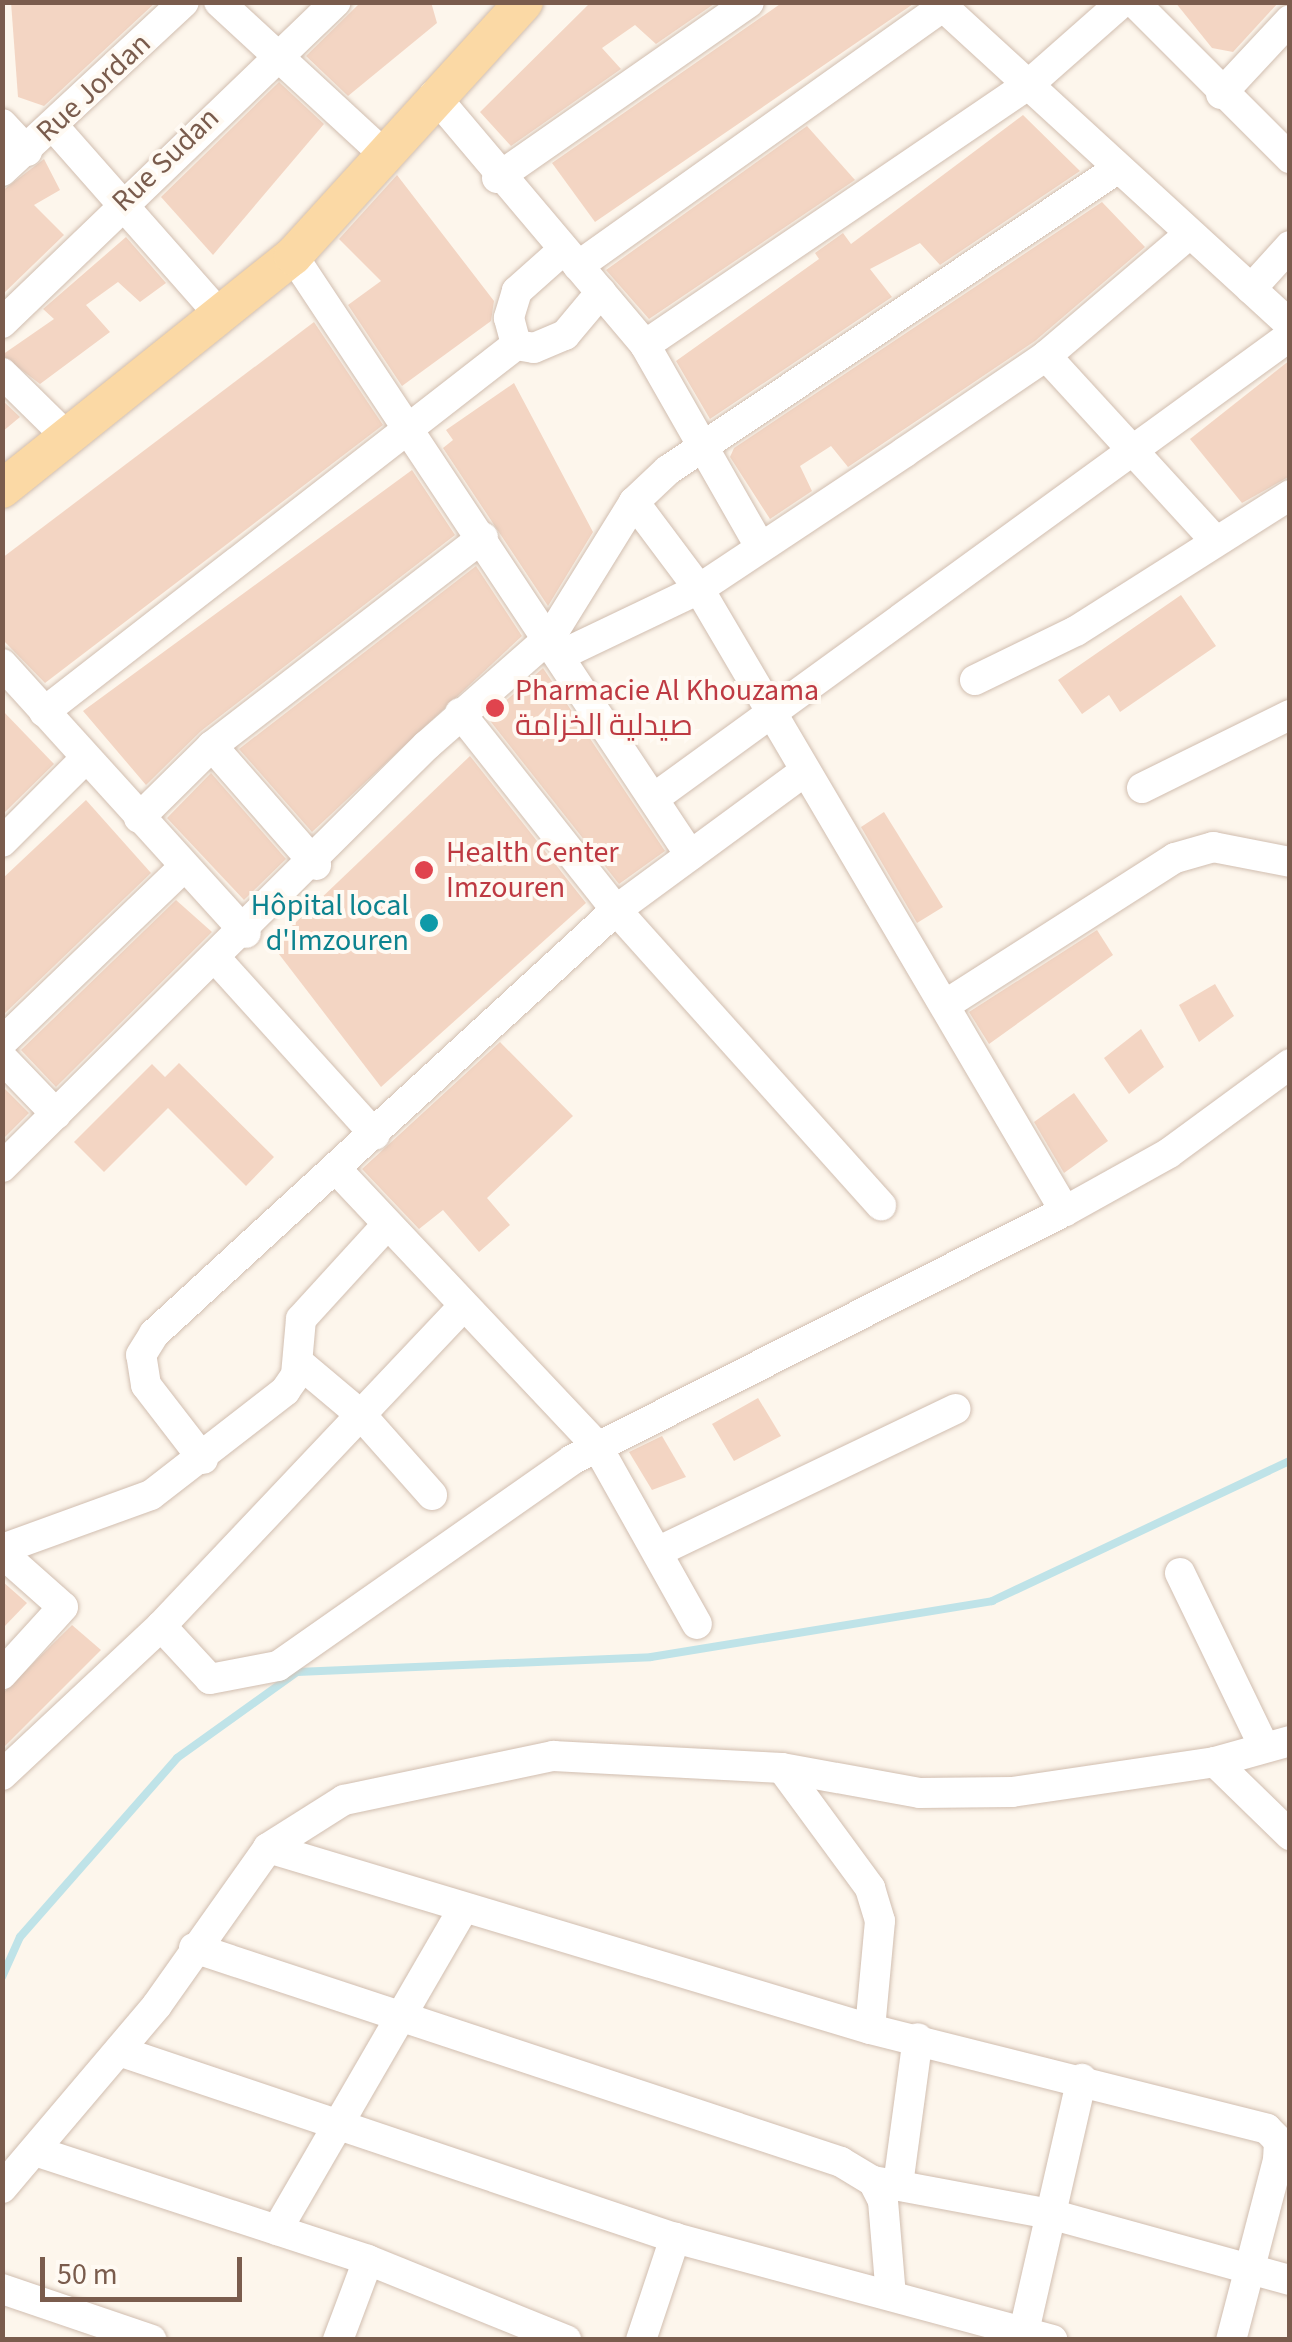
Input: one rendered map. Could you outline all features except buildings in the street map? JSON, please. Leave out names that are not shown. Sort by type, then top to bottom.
[{"type":"main road","points":[[2,490],[65,435],[293,256],[504,11]]},
{"type":"street","name":"Rue Jordan","points":[[2,171],[55,128],[184,2]]},
{"type":"street","points":[[219,2],[384,154]]},
{"type":"street","name":"Rue Sudan","points":[[2,323],[122,202],[336,2]]},
{"type":"street","points":[[497,178],[750,2]]},
{"type":"street","points":[[646,345],[1028,85],[1122,2]]},
{"type":"street","points":[[1134,2],[1220,94],[1290,158]]},
{"type":"street","points":[[516,345],[509,318],[517,291],[940,4],[1114,171],[1290,324]]},
{"type":"street","points":[[1220,94],[1290,20]]},
{"type":"street","points":[[434,95],[497,178],[646,345],[758,543]]},
{"type":"street","points":[[2,124],[27,150]]},
{"type":"street","points":[[55,128],[218,314]]},
{"type":"street","points":[[557,645],[634,502],[702,440],[1114,171]]},
{"type":"street","points":[[2,1167],[316,865],[460,714],[557,645],[699,589],[758,543],[1046,356],[1187,236]]},
{"type":"street","points":[[1251,289],[1290,246]]},
{"type":"street","points":[[293,256],[406,428],[557,645],[657,796],[690,854]]},
{"type":"street","points":[[44,712],[516,345],[534,348],[565,334],[600,292]]},
{"type":"street","points":[[657,796],[1139,452],[1290,336]]},
{"type":"street","points":[[1046,356],[1139,452],[1212,537]]},
{"type":"street","points":[[2,373],[65,435]]},
{"type":"street","points":[[975,680],[1076,631],[1212,537],[1290,495]]},
{"type":"street","points":[[634,502],[699,589],[801,774],[946,1005],[1064,1211]]},
{"type":"street","points":[[139,818],[212,746],[483,537]]},
{"type":"street","points":[[3,666],[182,870],[246,933]]},
{"type":"street","points":[[460,714],[616,910],[881,1205]]},
{"type":"street","points":[[1142,788],[1290,716]]},
{"type":"street","points":[[212,746],[316,865]]},
{"type":"street","points":[[2,842],[83,761]]},
{"type":"street","points":[[204,1459],[146,1385],[140,1355],[616,910],[801,774]]},
{"type":"street","points":[[946,1005],[1175,858],[1214,846],[1290,862]]},
{"type":"street","points":[[2,1042],[182,870]]},
{"type":"street","points":[[218,961],[376,1134]]},
{"type":"street","points":[[2,1058],[56,1114]]},
{"type":"street","points":[[161,1626],[210,1679],[278,1666],[597,1446],[1064,1211],[1169,1153],[1290,1064]]},
{"type":"street","points":[[338,1171],[385,1227],[597,1446],[697,1624]]},
{"type":"street","points":[[2,1551],[85,1526],[204,1459],[285,1390],[298,1362],[301,1319],[385,1227]]},
{"type":"street","points":[[2,1775],[91,1685],[161,1626],[463,1307]]},
{"type":"street","points":[[298,1362],[361,1414],[432,1496]]},
{"type":"street","points":[[657,1552],[956,1409]]},
{"type":"street","points":[[2,1551],[63,1607],[2,1674]]},
{"type":"street","points":[[2,2188],[119,2050],[268,1848],[344,1800],[497,1762],[552,1756],[782,1768],[920,1793],[1012,1792],[1214,1762],[1277,1744],[1180,1573]]},
{"type":"street","points":[[1214,1762],[1290,1835]]},
{"type":"street","points":[[782,1768],[870,1888],[880,1921],[870,2029]]},
{"type":"street","points":[[268,1848],[461,1912],[870,2029],[1082,2079],[1267,2129],[1279,2141],[1253,2268],[1231,2340]]},
{"type":"street","points":[[277,2230],[335,2123],[461,1912]]},
{"type":"street","points":[[194,1948],[397,2022],[685,2110],[885,2183],[1050,2214],[1290,2280]]},
{"type":"street","points":[[891,2296],[883,2202],[918,2038]]},
{"type":"street","points":[[119,2050],[675,2238],[1032,2337],[1050,2214],[1082,2079]]},
{"type":"street","points":[[35,2151],[368,2260],[566,2340]]},
{"type":"street","points":[[641,2340],[675,2238]]},
{"type":"street","points":[[338,2340],[368,2260]]},
{"type":"street","points":[[2,2288],[152,2340]]},
{"type":"waterway","points":[[2,1977],[20,1937],[177,1758],[297,1672],[651,1657],[992,1601],[1290,1461]]},
{"type":"place","name":"Pharmacie Al Khouzama صيدلية الخزامة","points":[[495,708]]},
{"type":"place","name":"Health Center Imzouren","points":[[424,870]]},
{"type":"place","name":"Hôpital local d'Imzouren","points":[[429,923]]}]
